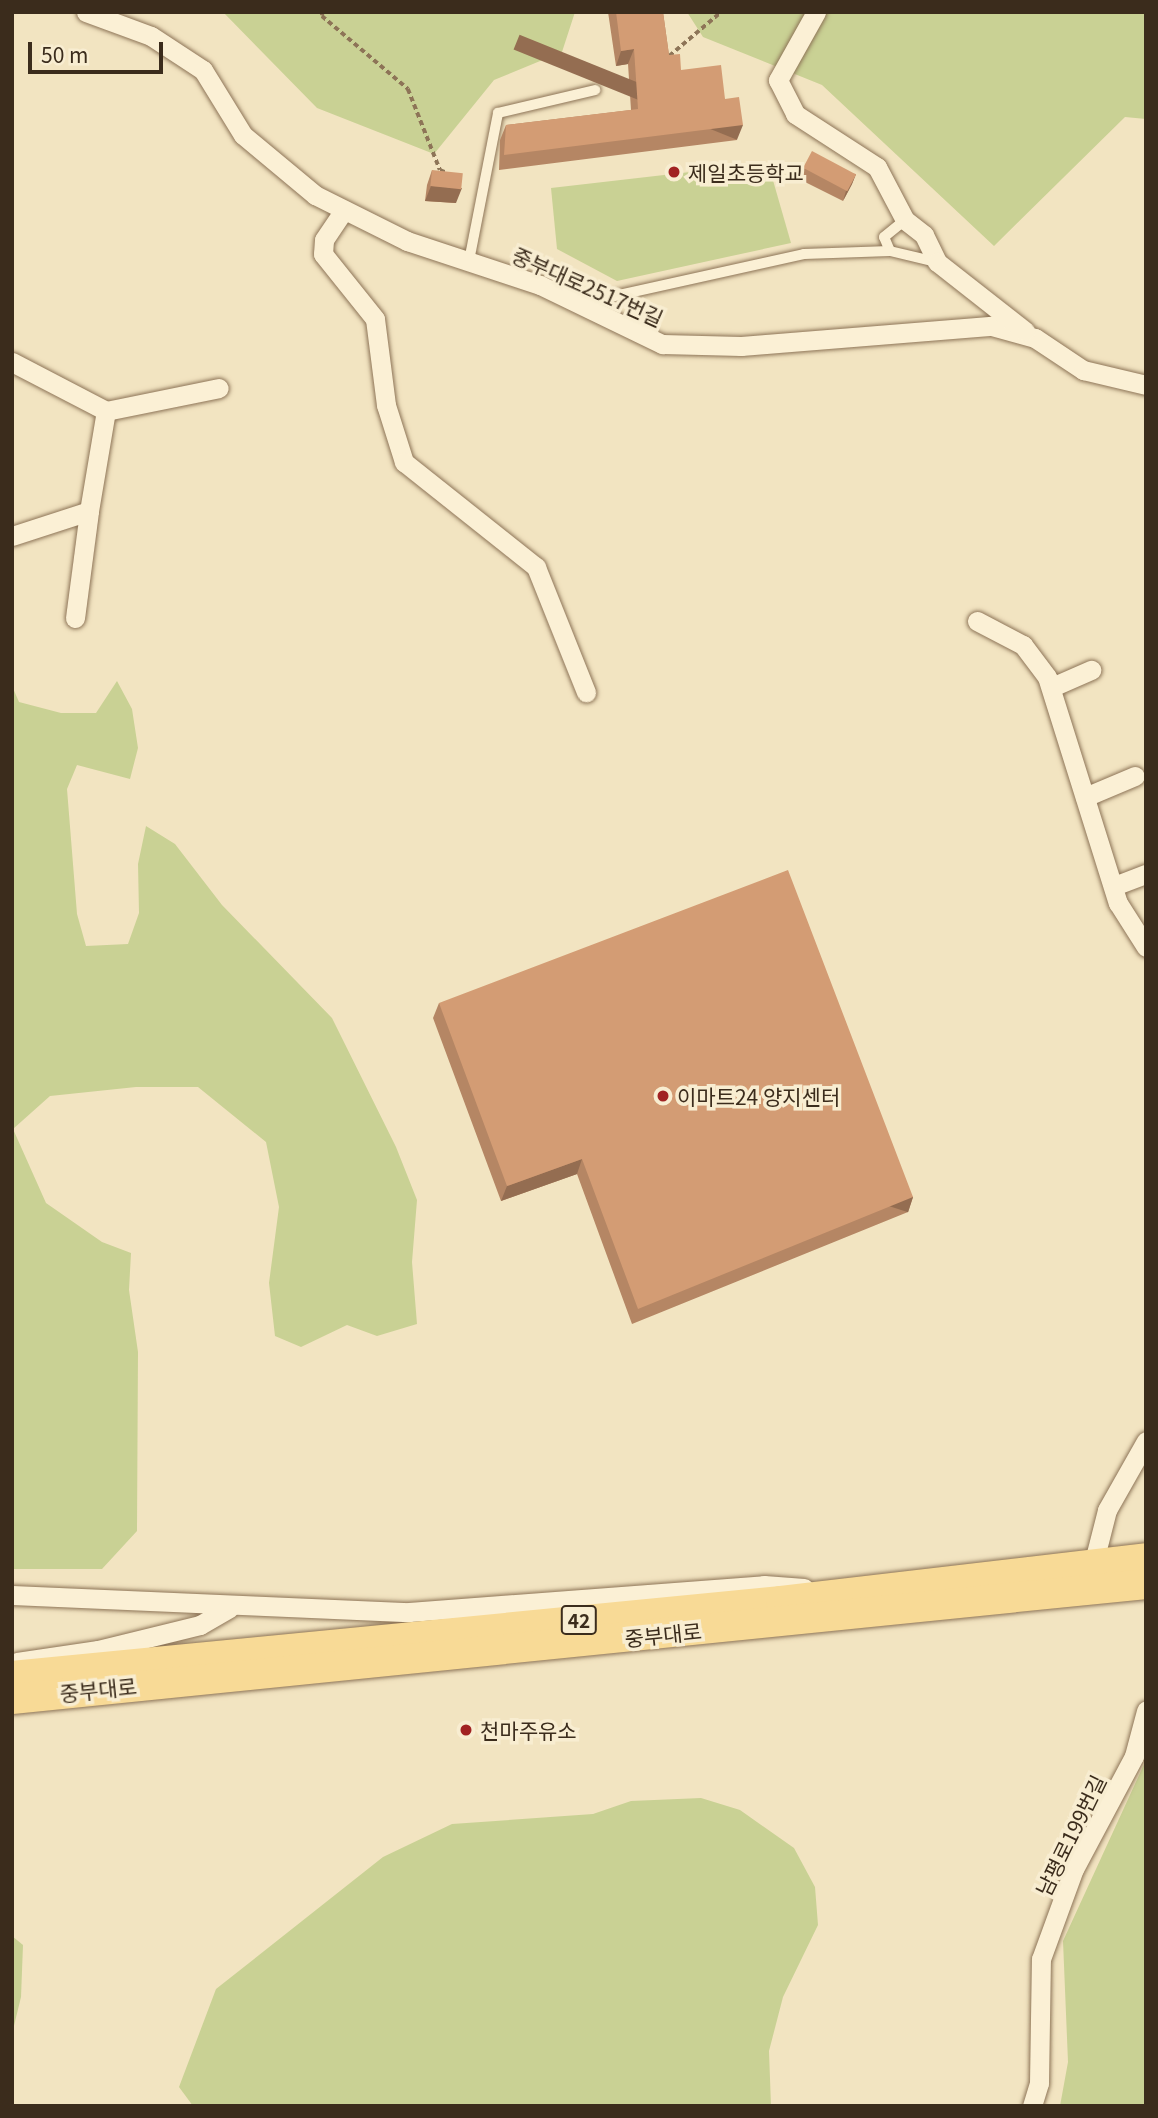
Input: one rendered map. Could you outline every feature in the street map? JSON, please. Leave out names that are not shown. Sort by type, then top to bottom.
[{"type":"main road","name":"중부대로","points":[[12,1676],[1093,1565],[1145,1563]]},
{"type":"main road","name":"중부대로","points":[[12,1699],[1145,1563]]},
{"type":"street","name":"중부대로2517번길","points":[[86,12],[150,36],[204,70],[243,135],[315,195],[407,240],[540,285],[662,344],[741,346],[992,326],[1034,338],[1083,370],[1146,385]]},
{"type":"street","points":[[816,12],[778,79],[795,114],[877,167],[905,220],[924,235],[937,262],[1034,338]]},
{"type":"street","points":[[344,209],[324,240],[323,254],[374,319],[386,405],[404,462],[536,567],[586,692]]},
{"type":"street","points":[[12,362],[106,411],[219,388]]},
{"type":"street","points":[[75,618],[106,411]]},
{"type":"street","points":[[12,536],[89,511]]},
{"type":"street","points":[[977,621],[1023,645],[1052,687],[1118,903],[1146,947]]},
{"type":"street","points":[[1052,687],[1091,670]]},
{"type":"street","points":[[1085,797],[1135,776]]},
{"type":"street","points":[[1114,886],[1146,874]]},
{"type":"street","points":[[1093,1565],[1107,1510],[1146,1441]]},
{"type":"street","points":[[12,1595],[231,1607],[409,1612],[764,1585],[845,1591]]},
{"type":"street","points":[[12,1662],[98,1650],[200,1625],[231,1607]]},
{"type":"street","name":"남평로199번길","points":[[1032,2106],[1039,2083],[1041,1959],[1074,1870],[1134,1756],[1146,1711]]},
{"type":"lane","points":[[469,261],[498,113],[595,90]]},
{"type":"lane","points":[[890,251],[884,237],[905,220]]},
{"type":"lane","points":[[580,304],[804,254],[890,251],[937,262]]},
{"type":"path","points":[[323,12],[322,16],[408,89],[440,170],[451,174]]},
{"type":"path","points":[[668,56],[721,12]]},
{"type":"green space","points":[[223,12],[575,12],[562,52],[494,80],[434,154],[317,108]]},
{"type":"green space","points":[[687,12],[1146,12],[1146,119],[1125,117],[994,246],[822,85],[703,37]]},
{"type":"green space","points":[[768,163],[791,243],[617,281],[557,249],[551,188]]},
{"type":"green space","points":[[117,681],[132,709],[138,748],[130,779],[77,765],[67,789],[77,914],[86,946],[128,944],[139,913],[138,864],[146,826],[175,844],[222,905],[332,1018],[396,1147],[417,1200],[412,1262],[417,1324],[377,1336],[347,1325],[301,1347],[275,1336],[269,1283],[279,1207],[266,1142],[198,1087],[136,1087],[50,1096],[13,1129],[46,1203],[102,1242],[131,1253],[129,1290],[138,1352],[137,1531],[102,1569],[12,1569],[12,686],[19,702],[61,713],[96,713]]},
{"type":"green space","points":[[1146,1760],[1146,2106],[1060,2106],[1068,2062],[1063,1941]]},
{"type":"green space","points":[[701,1798],[740,1810],[794,1848],[815,1887],[818,1925],[783,1997],[769,2051],[771,2106],[193,2106],[179,2087],[216,1989],[383,1857],[452,1824],[593,1814],[631,1801]]},
{"type":"green space","points":[[12,1936],[23,1945],[21,1997],[12,2034]]},
{"type":"building","points":[[616,12],[663,12],[669,55],[680,54],[681,70],[721,65],[725,99],[739,97],[743,125],[504,155],[506,125],[638,109],[634,49],[621,51]]},
{"type":"building","points":[[812,151],[856,174],[847,191],[803,168]]},
{"type":"building","points":[[432,170],[463,173],[461,189],[430,186]]},
{"type":"building","name":"이마트24 양지센터","points":[[788,870],[913,1197],[638,1309],[582,1159],[507,1186],[439,1003]]},
{"type":"place","name":"제일초등학교","points":[[674,172]]},
{"type":"place","name":"이마트24 양지센터","points":[[663,1096]]},
{"type":"place","name":"천마주유소","points":[[466,1730]]}]
